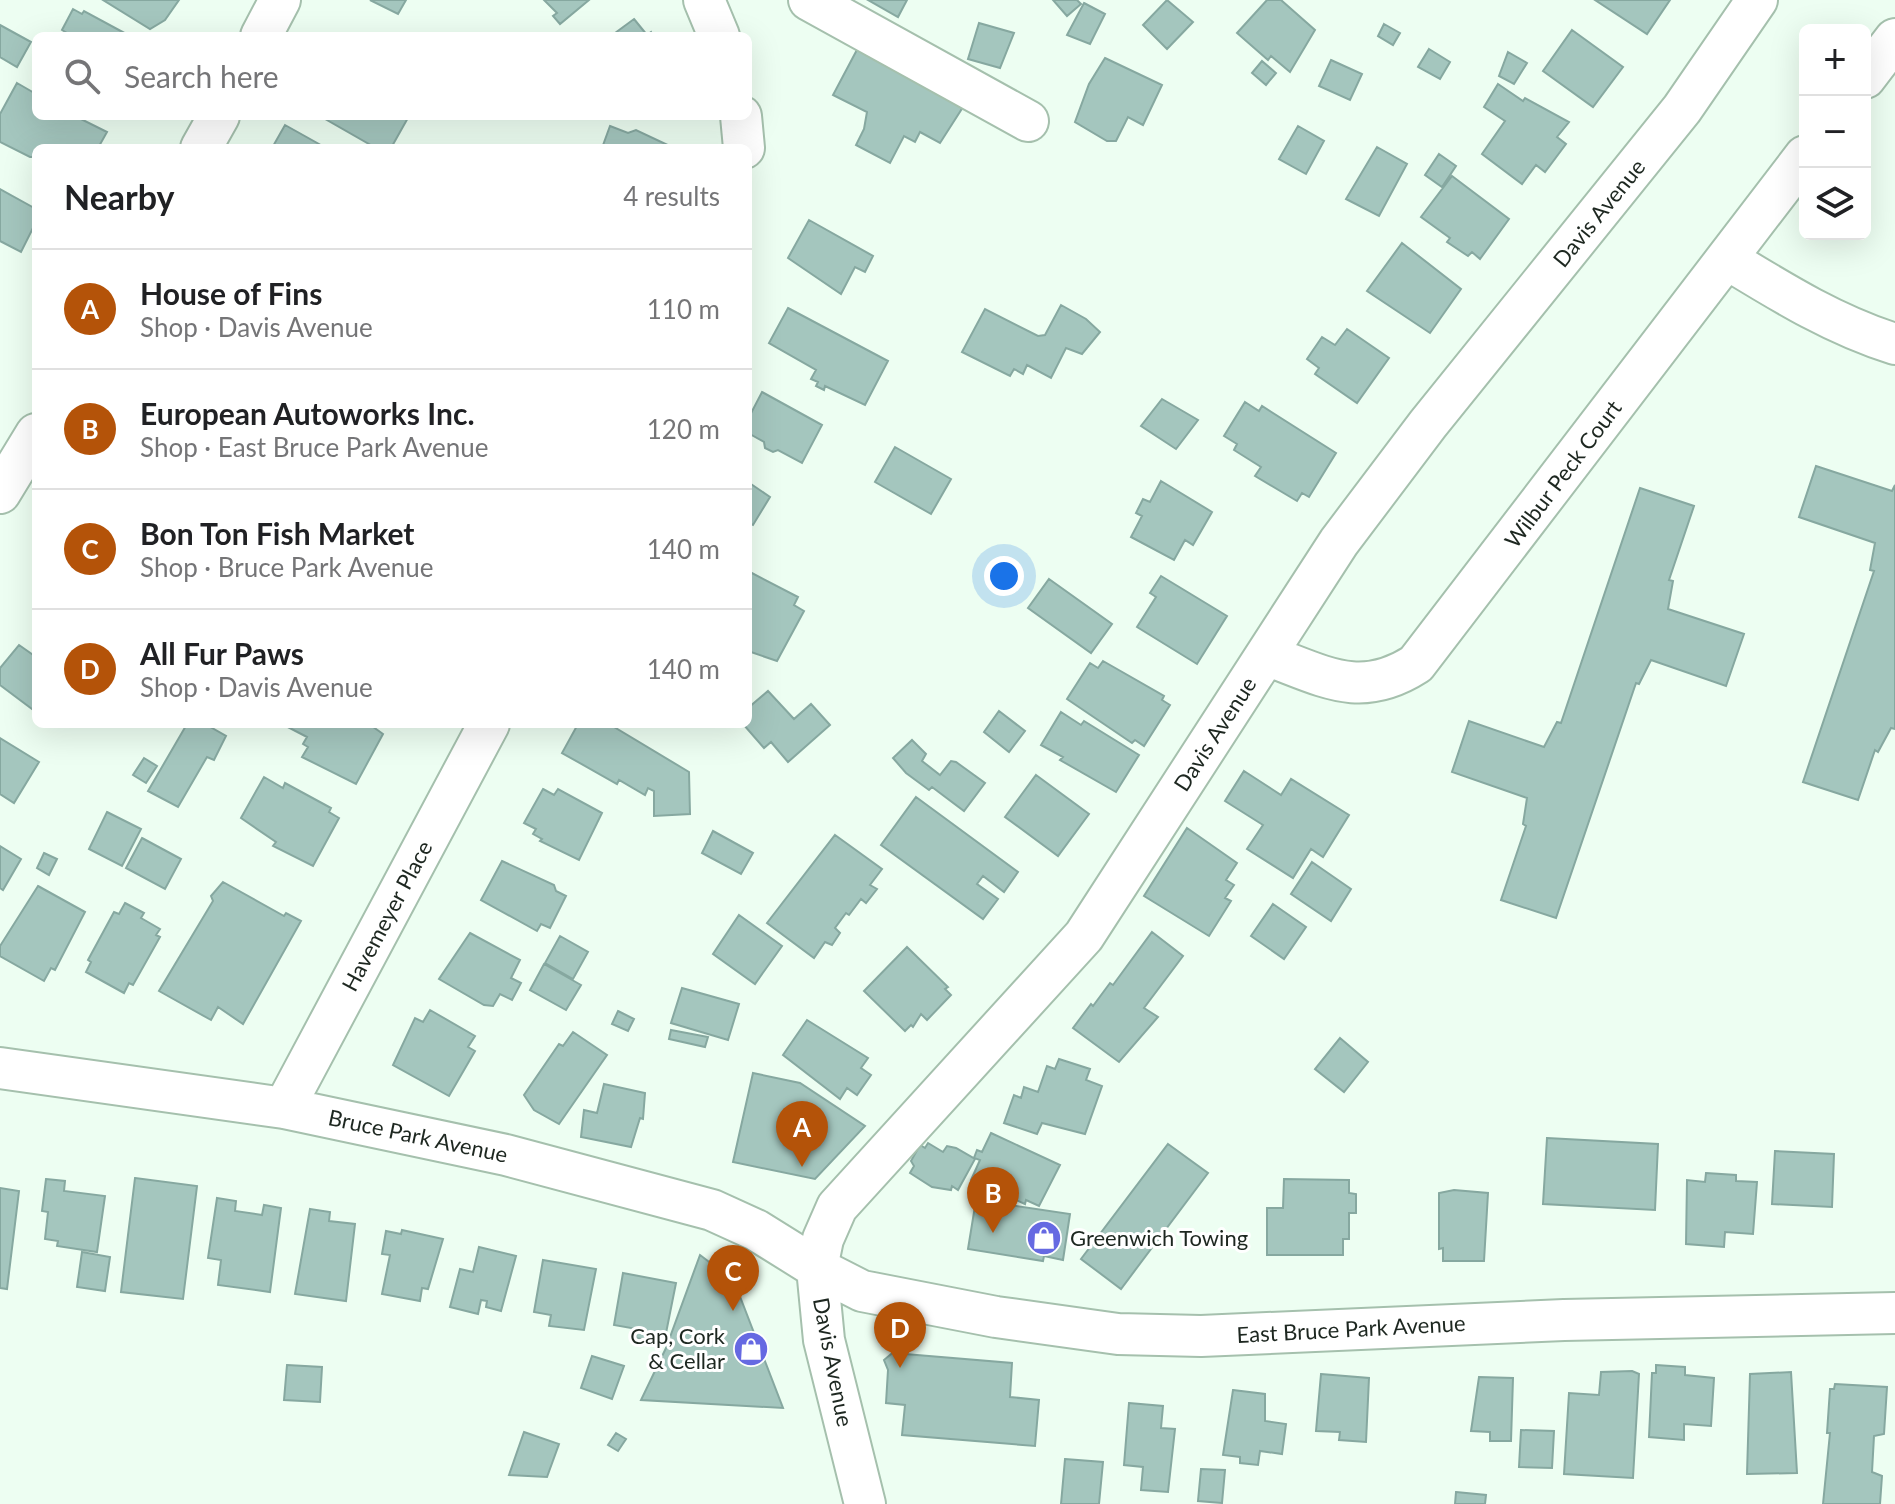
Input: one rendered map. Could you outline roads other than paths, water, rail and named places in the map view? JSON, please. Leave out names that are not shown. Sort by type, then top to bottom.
[{"type":"street","points":[[263,32],[280,0]]},
{"type":"street","points":[[704,0],[717,32]]},
{"type":"street","points":[[809,0],[1028,121]]},
{"type":"street","name":"Davis Avenue","points":[[865,1504],[824,1340],[817,1268],[823,1239],[837,1207],[1084,936],[1339,542],[1419,436],[1682,109],[1757,0]]},
{"type":"street","points":[[1871,70],[1895,39]]},
{"type":"street","points":[[203,144],[217,120]]},
{"type":"street","points":[[741,120],[744,144]]},
{"type":"street","name":"Wilbur Peck Court","points":[[1266,655],[1360,685],[1391,680],[1416,664],[1799,164]]},
{"type":"street","points":[[1727,259],[1794,300],[1858,333],[1895,344]]},
{"type":"street","points":[[0,493],[32,441]]},
{"type":"street","name":"Havemeyer Place","points":[[284,1108],[487,728]]},
{"type":"street","name":"Bruce Park Avenue","points":[[0,1068],[284,1108],[506,1155],[712,1210],[756,1230],[817,1268]]},
{"type":"street","name":"East Bruce Park Avenue","points":[[817,1268],[862,1291],[996,1317],[1118,1334],[1201,1336],[1564,1320],[1895,1313]]},
{"type":"place","name":"House of Fins","points":[[802,1167]]},
{"type":"place","name":"European Autoworks Inc.","points":[[993,1233]]},
{"type":"place","name":"Greenwich Towing","points":[[1044,1238]]},
{"type":"place","name":"Bon Ton Fish Market","points":[[733,1311]]},
{"type":"place","name":"Cap, Cork & Cellar","points":[[751,1349]]},
{"type":"place","name":"All Fur Paws","points":[[900,1368]]}]
